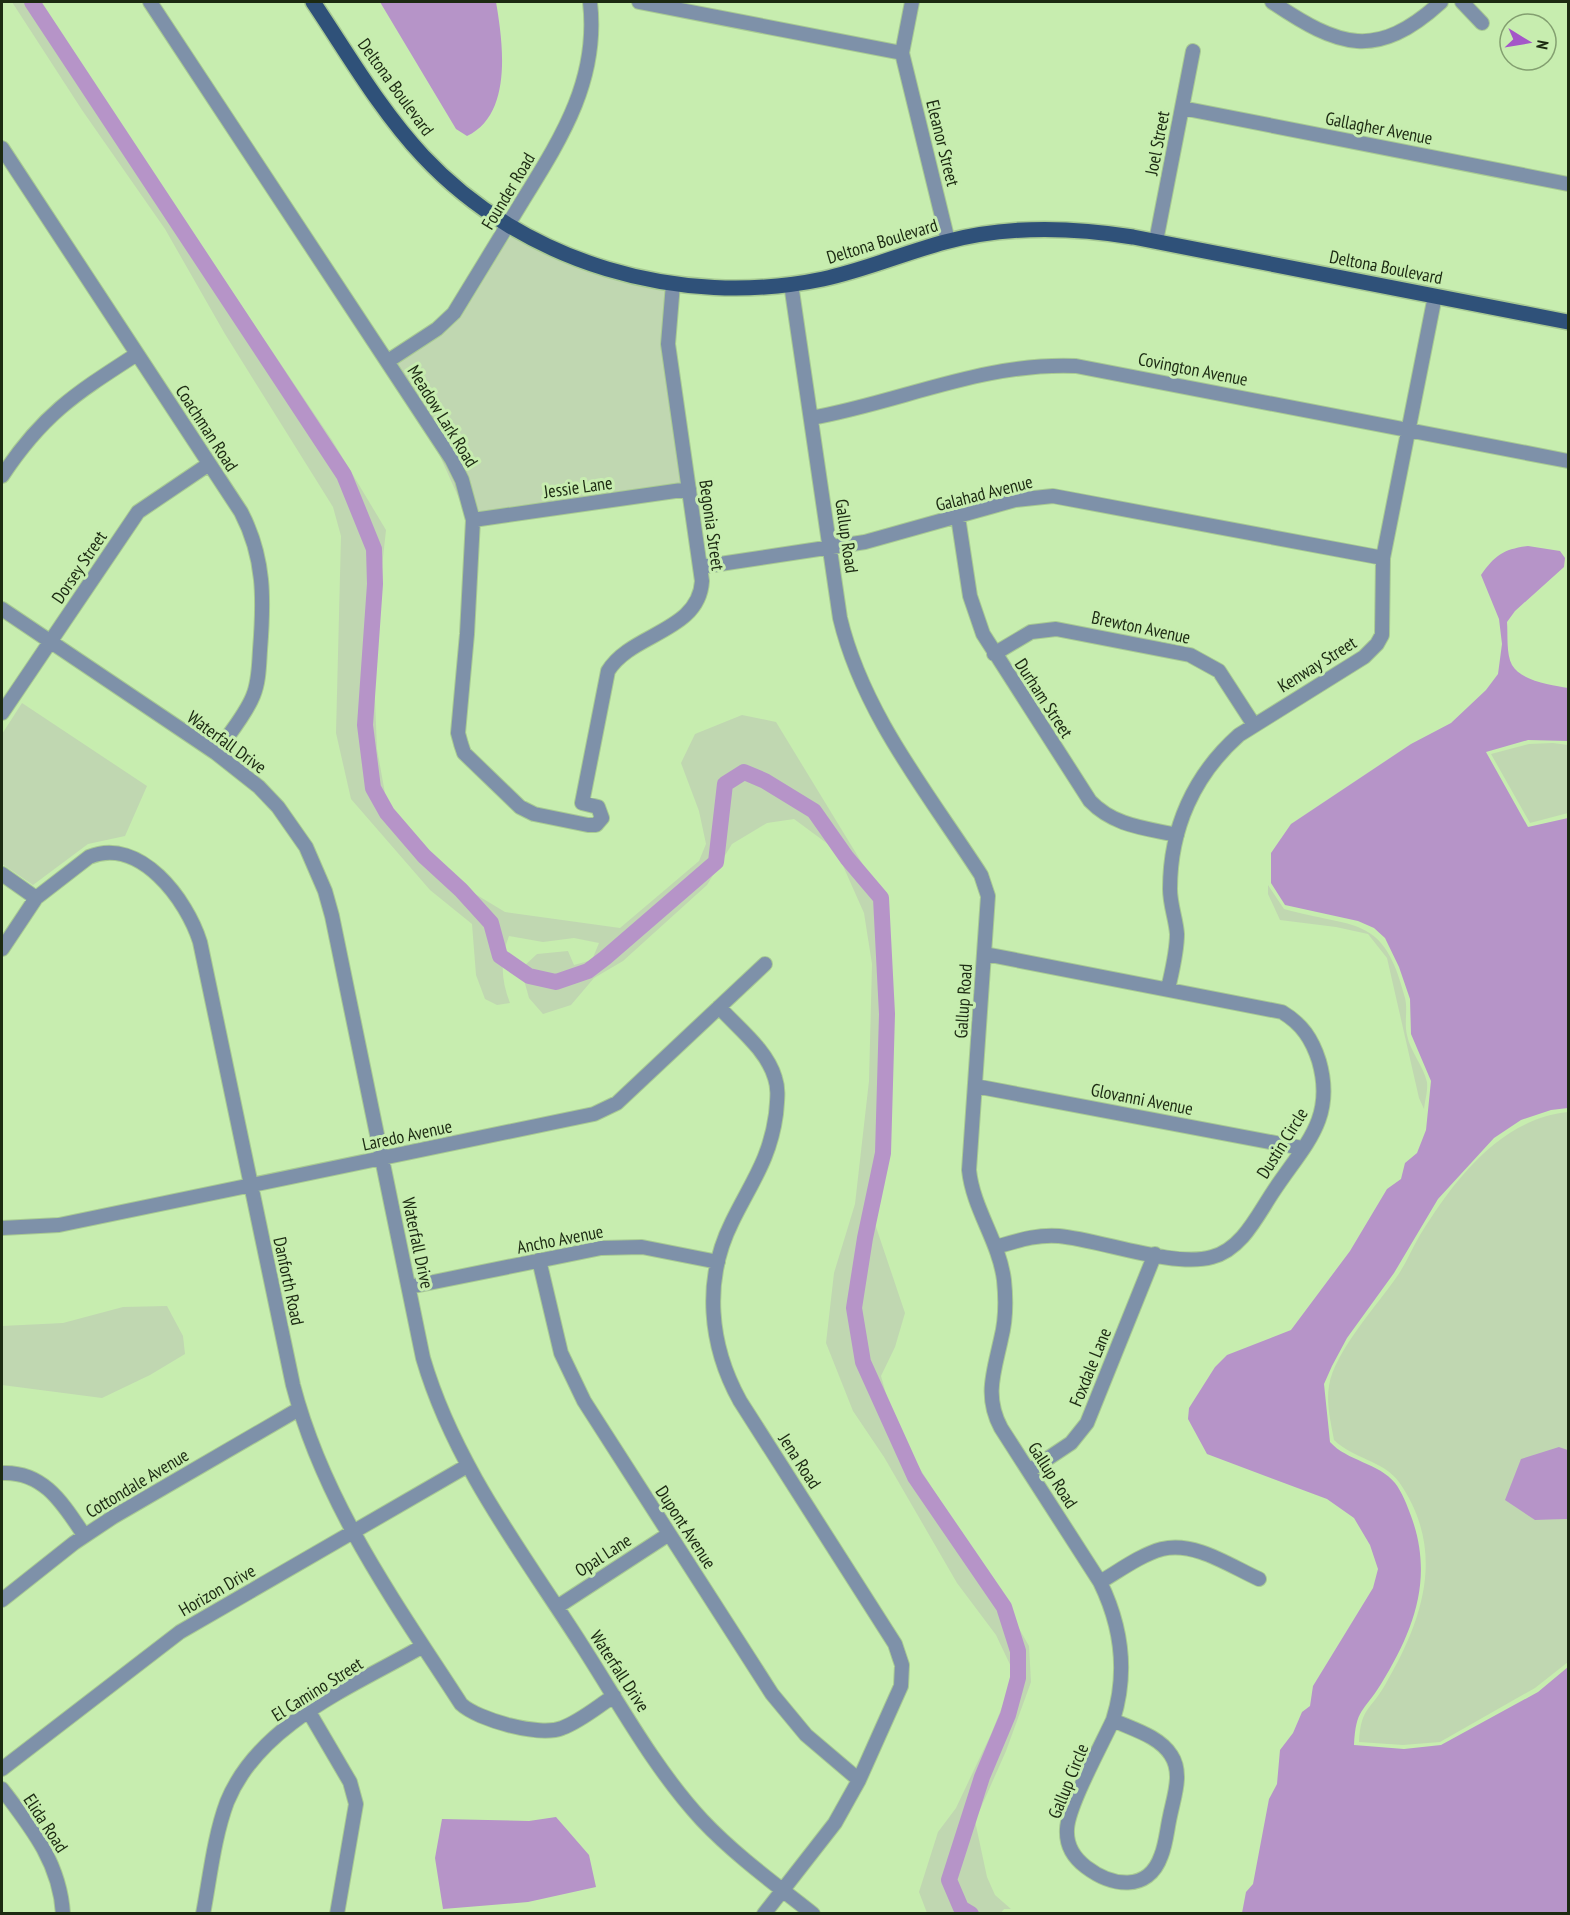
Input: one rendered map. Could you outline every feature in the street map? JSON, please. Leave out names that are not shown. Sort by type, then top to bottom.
[{"type":"main road","name":"Deltona Boulevard","points":[[313,2],[404,134],[446,178],[508,225],[561,252],[592,264],[673,284],[732,288],[791,284],[854,271],[948,241],[1008,231],[1039,229],[1102,232],[1569,322]]},
{"type":"street","name":"Meadow Lark Road","points":[[150,2],[388,361],[452,460],[462,480],[473,520],[467,634],[458,733],[464,753],[520,807],[534,814],[588,825],[596,825],[602,818]]},
{"type":"street","name":"Founder Road","points":[[388,361],[450,318],[574,112],[589,54],[590,2]]},
{"type":"street","points":[[639,2],[902,53]]},
{"type":"street","name":"Eleanor Street","points":[[912,2],[902,53],[948,241]]},
{"type":"street","points":[[1272,2],[1316,31],[1344,40],[1361,41],[1394,35],[1408,29],[1442,2]]},
{"type":"street","points":[[1462,2],[1482,23]]},
{"type":"street","name":"Joel Street","points":[[1156,241],[1193,51]]},
{"type":"street","name":"Gallagher Avenue","points":[[1182,108],[1569,184]]},
{"type":"street","name":"Coachman Road","points":[[2,148],[250,530],[261,567],[264,595],[255,693],[216,753]]},
{"type":"street","name":"Begonia Street","points":[[602,818],[598,807],[582,803],[608,671],[621,655],[689,613],[700,596],[700,567],[668,344],[673,284]]},
{"type":"street","name":"Gallup Road","points":[[791,284],[840,618],[863,688],[884,726],[985,884],[988,906],[970,1183],[996,1247],[1004,1279],[1005,1309],[1002,1337],[992,1371],[990,1396],[996,1418],[1100,1582],[1115,1617],[1121,1649],[1120,1688],[1113,1720]]},
{"type":"street","name":"Kenway Street","points":[[1168,989],[1177,936],[1170,886],[1177,835],[1183,813],[1200,778],[1224,749],[1254,725],[1364,657],[1377,644],[1384,625],[1383,558],[1435,296]]},
{"type":"street","points":[[2,476],[27,439],[59,406],[137,354]]},
{"type":"street","name":"Covington Avenue","points":[[811,418],[886,402],[980,373],[1050,364],[1104,369],[1569,461]]},
{"type":"street","name":"Dorsey Street","points":[[2,713],[138,512],[209,464]]},
{"type":"street","name":"Jessie Lane","points":[[473,520],[689,489]]},
{"type":"street","name":"Galahad Avenue","points":[[700,567],[830,548],[907,532],[1024,498],[1071,497],[1383,558]]},
{"type":"street","name":"Durham Street","points":[[958,517],[970,596],[983,634],[1090,801],[1099,810],[1121,823],[1177,835]]},
{"type":"street","name":"Waterfall Drive","points":[[2,609],[216,753],[259,787],[294,828],[316,868],[332,916],[408,1287],[433,1390],[467,1466],[664,1773],[702,1820],[813,1914]]},
{"type":"street","name":"Brewton Avenue","points":[[994,654],[1031,632],[1056,628],[1190,655],[1219,671],[1254,725]]},
{"type":"street","name":"Danforth Road","points":[[2,948],[36,898],[89,857],[109,852],[134,859],[159,876],[182,901],[200,942],[299,1409],[324,1477],[353,1533],[461,1704],[484,1718],[553,1731],[570,1724],[614,1696]]},
{"type":"street","points":[[2,874],[36,898]]},
{"type":"street","name":"Dustin Circle","points":[[985,954],[1272,1009],[1290,1017],[1304,1030],[1314,1046],[1325,1091],[1322,1113],[1302,1148],[1244,1236],[1226,1251],[1202,1260],[1054,1236],[1032,1237],[996,1247]]},
{"type":"street","name":"Laredo Avenue","points":[[2,1228],[59,1225],[594,1114],[606,1109],[765,964]]},
{"type":"street","name":"Jena Road","points":[[718,1007],[764,1056],[775,1078],[778,1098],[772,1137],[764,1164],[732,1221],[718,1262],[713,1324],[716,1345],[730,1383],[899,1653],[902,1676],[899,1692],[859,1780],[835,1823],[764,1914]]},
{"type":"street","name":"Glovanni Avenue","points":[[975,1086],[1302,1148]]},
{"type":"street","name":"Ancho Avenue","points":[[408,1287],[539,1260],[622,1246],[662,1250],[718,1262]]},
{"type":"street","name":"Foxdale Lane","points":[[1029,1471],[1071,1443],[1087,1423],[1155,1254]]},
{"type":"street","name":"Dupont Avenue","points":[[539,1260],[554,1328],[572,1378],[669,1534],[787,1715],[820,1748],[859,1780]]},
{"type":"street","name":"Cottondale Avenue","points":[[2,1600],[84,1535],[299,1409]]},
{"type":"street","name":"Horizon Drive","points":[[2,1769],[180,1632],[467,1466]]},
{"type":"street","points":[[2,1473],[22,1474],[45,1485],[60,1500],[84,1535]]},
{"type":"street","name":"Opal Lane","points":[[557,1606],[669,1534]]},
{"type":"street","points":[[1100,1582],[1150,1553],[1175,1548],[1200,1552],[1259,1579]]},
{"type":"street","name":"El Camino Street","points":[[203,1914],[221,1821],[236,1785],[258,1752],[272,1738],[309,1712],[423,1646]]},
{"type":"street","points":[[309,1712],[350,1782],[356,1804],[337,1914]]},
{"type":"street","name":"Gallup Circle","points":[[1113,1720],[1166,1748],[1175,1763],[1177,1773],[1159,1862],[1147,1875],[1129,1883],[1119,1884],[1100,1878],[1075,1857],[1067,1838],[1069,1818],[1113,1720]]},
{"type":"street","name":"Elida Road","points":[[2,1789],[44,1848],[59,1888],[63,1914]]},
{"type":"green space","points":[[12,2],[37,2],[332,440],[386,530],[373,650],[377,749],[388,810],[442,874],[505,912],[620,928],[699,861],[706,844],[699,811],[681,763],[695,734],[742,715],[776,722],[887,904],[891,945],[874,1221],[905,1313],[895,1347],[881,1376],[897,1433],[992,1581],[1029,1646],[1031,1682],[1006,1751],[975,1821],[987,1877],[995,1895],[1011,1909],[1004,1909],[1001,1913],[927,1913],[919,1892],[938,1832],[956,1808],[991,1734],[1015,1675],[996,1635],[957,1583],[884,1457],[853,1411],[826,1343],[834,1273],[855,1204],[869,1081],[872,964],[864,913],[836,850],[794,819],[767,823],[732,844],[707,885],[623,961],[594,978],[571,1005],[543,1014],[529,998],[521,969],[537,954],[568,951],[574,965],[592,960],[599,943],[574,938],[543,942],[509,936],[504,953],[503,970],[510,1003],[497,1005],[485,999],[476,975],[472,924],[430,890],[351,799],[336,733],[341,536],[333,507],[225,334],[165,229],[82,110]]},
{"type":"green space","points":[[513,234],[671,288],[671,402],[695,491],[470,523],[439,454],[386,364],[459,318],[491,261]]},
{"type":"green space","points":[[22,703],[147,786],[125,836],[88,844],[33,885],[2,864],[2,734]]},
{"type":"green space","points":[[1529,744],[1568,745],[1568,813],[1530,823],[1491,754]]},
{"type":"green space","points":[[1268,885],[1284,909],[1363,929],[1376,938],[1387,951],[1397,971],[1405,998],[1406,1030],[1409,1041],[1427,1082],[1424,1109],[1419,1098],[1387,958],[1368,934],[1336,927],[1280,920],[1268,894]]},
{"type":"green space","points":[[1568,1112],[1568,1450],[1559,1447],[1535,1520],[1568,1519],[1568,1662],[1535,1688],[1440,1742],[1403,1745],[1359,1742],[1364,1715],[1385,1685],[1410,1636],[1419,1610],[1426,1559],[1422,1534],[1414,1508],[1399,1482],[1385,1469],[1334,1440],[1328,1400],[1333,1373],[1348,1343],[1398,1275],[1433,1214],[1464,1174],[1500,1139],[1521,1126],[1544,1117]]},
{"type":"green space","points":[[167,1306],[183,1336],[185,1354],[150,1375],[102,1398],[2,1385],[2,1326],[63,1323],[123,1307]]},
{"type":"shaded area","points":[[380,2],[496,2],[501,37],[501,76],[492,112],[482,126],[467,136],[456,129]]},
{"type":"shaded area","points":[[1528,546],[1560,551],[1565,558],[1564,567],[1515,611],[1507,622],[1509,655],[1516,670],[1529,679],[1568,688],[1568,741],[1528,740],[1486,752],[1528,827],[1568,818],[1568,1108],[1551,1110],[1521,1120],[1494,1138],[1438,1199],[1394,1273],[1347,1338],[1324,1384],[1330,1442],[1345,1454],[1388,1476],[1395,1483],[1411,1516],[1418,1539],[1421,1561],[1417,1603],[1411,1623],[1393,1664],[1359,1717],[1354,1745],[1404,1749],[1441,1745],[1538,1692],[1568,1667],[1568,1913],[1242,1913],[1246,1892],[1253,1884],[1269,1799],[1277,1784],[1280,1750],[1293,1733],[1302,1712],[1310,1706],[1313,1686],[1373,1588],[1378,1569],[1370,1545],[1354,1518],[1327,1499],[1207,1454],[1188,1419],[1189,1408],[1215,1367],[1227,1355],[1291,1330],[1350,1251],[1387,1189],[1401,1179],[1405,1163],[1417,1153],[1426,1130],[1431,1081],[1411,1034],[1410,999],[1399,967],[1385,938],[1374,928],[1358,921],[1285,905],[1271,883],[1271,853],[1291,824],[1411,744],[1451,723],[1486,690],[1498,674],[1502,644],[1499,619],[1481,575],[1501,554]]},
{"type":"shaded area","points":[[1559,1447],[1568,1450],[1568,1519],[1535,1520],[1505,1500],[1521,1459]]},
{"type":"shaded area","points":[[556,1817],[589,1855],[596,1887],[528,1902],[443,1909],[435,1858],[442,1819],[529,1821]]},
{"type":"waterway","points":[[32,2],[344,475],[374,549],[375,584],[365,725],[373,788],[387,813],[424,856],[461,890],[491,923],[500,956],[529,976],[556,982],[588,971],[716,862],[725,784],[744,772],[765,781],[814,811],[847,858],[881,898],[887,1014],[883,1153],[865,1238],[854,1308],[863,1362],[915,1477],[1004,1607],[1018,1651],[1018,1678],[1008,1715],[982,1777],[949,1880],[961,1908],[971,1914]]}]
